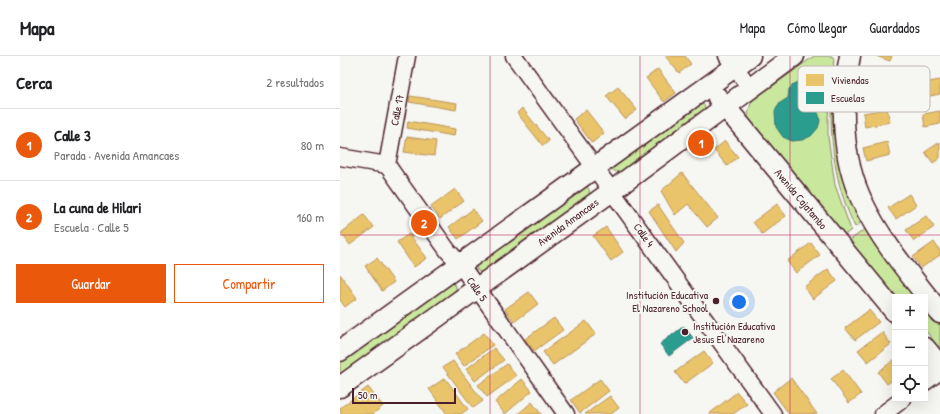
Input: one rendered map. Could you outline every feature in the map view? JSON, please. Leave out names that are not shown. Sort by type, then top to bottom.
[{"type":"street","name":"Calle 17","points":[[387,164],[407,56]]},
{"type":"street","name":"Calle 4","points":[[514,56],[773,414]]},
{"type":"street","name":"Avenida Amancaes","points":[[340,387],[725,108],[794,56]]},
{"type":"street","points":[[848,66],[850,56]]},
{"type":"street","points":[[340,351],[708,86],[737,60],[750,88]]},
{"type":"street","name":"Avenida Cajatambo","points":[[708,86],[892,308]]},
{"type":"street","points":[[845,112],[844,130],[853,178],[862,202],[872,221],[887,243],[940,313]]},
{"type":"street","points":[[340,157],[387,164]]},
{"type":"street","name":"Calle 5","points":[[387,164],[566,414]]},
{"type":"street","points":[[928,352],[940,366]]},
{"type":"street","points":[[928,380],[940,370]]},
{"type":"street","points":[[883,414],[899,402]]},
{"type":"green space","points":[[814,56],[832,56],[834,59],[833,66],[800,66]]},
{"type":"green space","points":[[798,68],[798,112],[829,112],[828,137],[835,185],[851,230],[842,237],[749,123],[749,112],[752,101]]},
{"type":"green space","points":[[698,102],[703,104],[705,110],[622,172],[615,171],[611,168],[610,166]]},
{"type":"green space","points":[[831,112],[836,112],[864,220],[855,227],[839,185],[831,126]]},
{"type":"green space","points":[[584,185],[588,187],[589,190],[587,197],[482,273],[477,270],[476,266],[478,262]]},
{"type":"green space","points":[[868,227],[918,294],[892,294],[846,243]]},
{"type":"green space","points":[[448,282],[453,283],[456,287],[456,291],[340,376],[340,358]]},
{"type":"green space","points":[[928,308],[940,324],[940,349],[928,334]]},
{"type":"building: Viviendas","points":[[665,56],[685,56],[691,64],[679,73]]},
{"type":"building: Viviendas","points":[[876,56],[892,56],[890,61]]},
{"type":"building: Viviendas","points":[[658,69],[676,93],[664,102],[646,78]]},
{"type":"building: Viviendas","points":[[940,80],[940,94],[930,96],[930,82]]},
{"type":"building: Viviendas","points":[[618,87],[637,110],[625,119],[606,96]]},
{"type":"building: Viviendas","points":[[410,96],[457,103],[456,110],[409,102]]},
{"type":"building: Viviendas","points":[[522,108],[549,141],[543,146],[517,113]]},
{"type":"building: Viviendas","points":[[586,110],[604,133],[592,143],[574,119]]},
{"type":"building: Viviendas","points":[[940,111],[940,124],[925,127],[923,114]]},
{"type":"building: Viviendas","points":[[888,112],[890,122],[865,127],[863,113]]},
{"type":"building: Viviendas","points":[[408,121],[455,129],[454,136],[407,128]]},
{"type":"building: Viviendas","points":[[407,137],[436,141],[434,156],[404,152]]},
{"type":"building: Viviendas","points":[[725,141],[738,157],[727,166],[714,150]]},
{"type":"building: Viviendas","points":[[887,142],[890,155],[866,161],[863,148]]},
{"type":"building: Viviendas","points":[[940,142],[940,158],[933,163],[925,152]]},
{"type":"building: Viviendas","points":[[682,173],[718,218],[707,227],[688,204],[675,215],[661,191]]},
{"type":"building: Viviendas","points":[[455,189],[464,201],[440,219],[431,207]]},
{"type":"building: Viviendas","points":[[909,194],[916,205],[896,219],[888,208]]},
{"type":"building: Viviendas","points":[[777,204],[786,216],[762,234],[753,222]]},
{"type":"building: Viviendas","points":[[658,205],[684,243],[676,252],[649,211]]},
{"type":"building: Viviendas","points":[[473,209],[482,221],[458,239],[449,227]]},
{"type":"building: Viviendas","points":[[364,215],[374,227],[350,245],[341,233]]},
{"type":"building: Viviendas","points":[[926,216],[934,227],[914,241],[906,230]]},
{"type":"building: Viviendas","points":[[606,227],[623,252],[611,261],[593,236]]},
{"type":"building: Viviendas","points":[[409,234],[427,258],[414,267],[397,242]]},
{"type":"building: Viviendas","points":[[934,242],[940,251],[940,255],[921,268],[913,257]]},
{"type":"building: Viviendas","points":[[811,243],[820,255],[796,273],[787,261]]},
{"type":"building: Viviendas","points":[[377,258],[394,282],[382,291],[365,266]]},
{"type":"building: Viviendas","points":[[828,269],[837,281],[813,299],[804,287]]},
{"type":"building: Viviendas","points":[[340,274],[357,298],[345,307],[340,300]]},
{"type":"building: Viviendas","points":[[529,292],[538,304],[514,322],[505,309]]},
{"type":"building: Viviendas","points":[[869,310],[879,322],[855,340],[845,328]]},
{"type":"building: Viviendas","points":[[554,318],[563,330],[534,351],[525,339]]},
{"type":"building: Viviendas","points":[[586,321],[596,334],[553,365],[543,352]]},
{"type":"building: Viviendas","points":[[882,332],[891,344],[868,362],[858,350]]},
{"type":"building: Viviendas","points":[[484,333],[493,345],[464,366],[455,354]]},
{"type":"building: Viviendas","points":[[494,348],[504,360],[475,381],[466,369]]},
{"type":"building: Viviendas","points":[[704,351],[713,363],[684,384],[675,372]]},
{"type":"building: Viviendas","points":[[453,361],[483,401],[473,408],[443,367]]},
{"type":"building: Viviendas","points":[[892,361],[892,380],[887,384],[878,372]]},
{"type":"building: Viviendas","points":[[507,364],[516,376],[487,397],[478,385]]},
{"type":"building: Viviendas","points":[[843,370],[861,394],[849,403],[831,379]]},
{"type":"building: Viviendas","points":[[445,378],[468,409],[461,414],[447,414],[429,389]]},
{"type":"building: Viviendas","points":[[791,378],[817,414],[789,414],[773,392]]},
{"type":"building: Viviendas","points":[[522,379],[532,391],[505,414],[495,402]]},
{"type":"building: Viviendas","points":[[600,379],[609,391],[580,413],[571,400]]},
{"type":"building: Viviendas","points":[[368,387],[383,406],[373,414],[341,414],[340,408]]},
{"type":"building: Viviendas","points":[[737,392],[747,404],[733,414],[709,414]]},
{"type":"building: Viviendas","points":[[610,396],[619,408],[611,414],[585,414]]},
{"type":"building: Viviendas","points":[[532,402],[541,414],[518,414]]},
{"type":"building: Escuelas","points":[[798,82],[798,112],[818,112],[820,121],[818,128],[811,136],[802,140],[792,141],[783,137],[776,127],[775,111],[780,103],[788,98],[789,89]]},
{"type":"building: Escuelas","points":[[684,326],[693,338],[669,356],[660,344]]},
{"type":"place","name":"Calle 3","points":[[701,143]]},
{"type":"place","name":"La cuna de Hilari","points":[[424,223]]},
{"type":"place","name":"Institución Educativa El Nazareno School","points":[[716,301]]},
{"type":"place","name":"Institución Educativa Jesus El Nazareno","points":[[685,332]]}]
